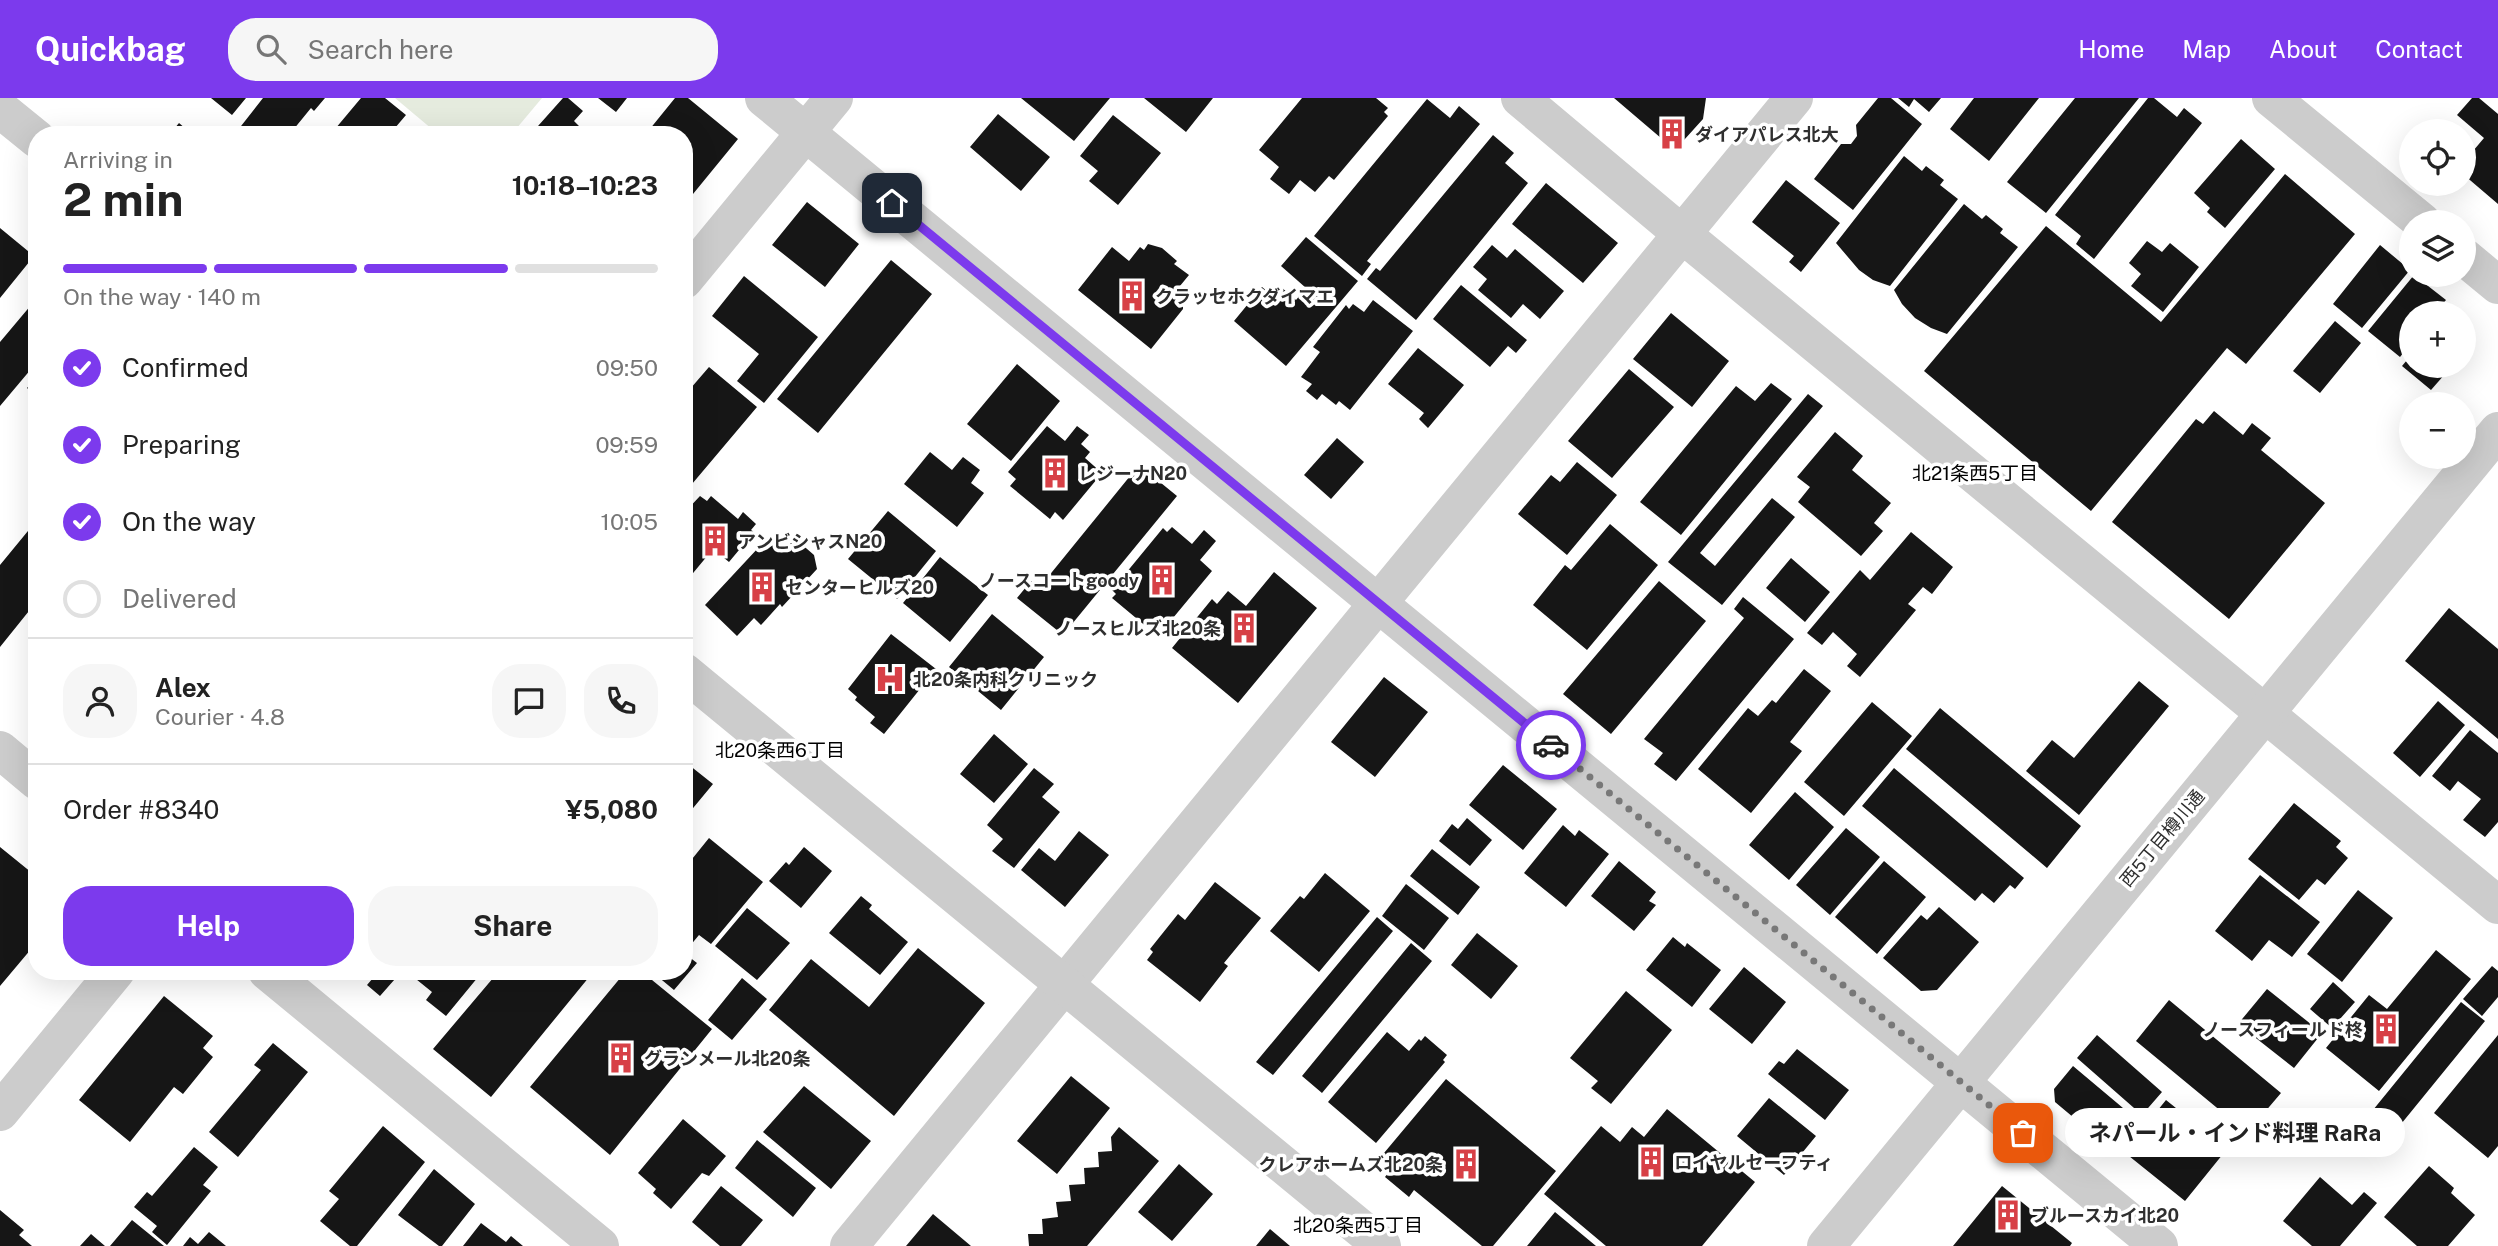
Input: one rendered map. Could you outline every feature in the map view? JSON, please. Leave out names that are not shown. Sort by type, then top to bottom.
[{"type":"street","points":[[764,98],[2159,1246]]},
{"type":"street","points":[[693,269],[834,98]]},
{"type":"street","points":[[1520,98],[2498,905]]},
{"type":"street","points":[[849,1246],[1794,98]]},
{"type":"street","points":[[2271,98],[2407,210]]},
{"type":"street","points":[[0,108],[28,131]]},
{"type":"street","points":[[2476,267],[2498,285]]},
{"type":"street","name":"西5丁目樽川通","points":[[1826,1246],[2498,431]]},
{"type":"street","points":[[693,679],[1382,1246]]},
{"type":"street","points":[[0,750],[28,773]]},
{"type":"street","points":[[0,1112],[109,980]]},
{"type":"street","points":[[278,980],[600,1246]]},
{"type":"shaded area","points":[[395,98],[542,98],[519,126],[428,126]]},
{"type":"building","points":[[211,98],[246,98],[232,115]]},
{"type":"building","points":[[263,98],[325,98],[314,111],[311,108],[296,126],[241,126]]},
{"type":"building","points":[[361,98],[385,98],[406,115],[397,126],[338,126]]},
{"type":"building","points":[[563,98],[568,98],[583,111],[574,121],[579,126],[538,126]]},
{"type":"building","points":[[598,98],[627,98],[616,112]]},
{"type":"building","points":[[675,98],[688,98],[738,139],[693,194],[693,126],[652,126]]},
{"type":"building","points":[[1021,98],[1110,98],[1074,141]]},
{"type":"building","points":[[1144,98],[1213,98],[1186,132]]},
{"type":"building","points":[[1302,98],[1376,98],[1388,108],[1384,112],[1388,116],[1334,180],[1329,176],[1315,192],[1300,180],[1289,194],[1270,179],[1279,167],[1259,150]]},
{"type":"building","name":"ダイアパレス北大","points":[[1614,98],[1706,98],[1703,119],[1675,150]]},
{"type":"building","points":[[1878,98],[1891,98],[1922,124],[1853,210],[1814,179],[1841,144],[1851,144],[1857,136],[1856,125]]},
{"type":"building","points":[[1898,98],[1941,98],[1929,112],[1914,99],[1909,107]]},
{"type":"building","points":[[1974,98],[2039,98],[1989,161],[1950,129]]},
{"type":"building","points":[[2075,98],[2139,98],[2046,213],[2007,182]]},
{"type":"building","points":[[2148,98],[2154,98],[2177,117],[2184,108],[2202,123],[2094,259],[2076,244],[2081,236],[2055,215]]},
{"type":"building","points":[[2472,98],[2479,98],[2498,114],[2498,204],[2476,185],[2476,147],[2484,138],[2476,131],[2476,119],[2462,119],[2457,115]]},
{"type":"building","points":[[1427,99],[1450,118],[1459,106],[1480,124],[1367,261],[1371,264],[1362,276],[1314,236]]},
{"type":"building","points":[[998,114],[1050,157],[1021,191],[970,147]]},
{"type":"building","points":[[1113,115],[1161,153],[1118,205],[1089,181],[1098,171],[1080,156]]},
{"type":"building","points":[[1493,135],[1514,153],[1505,163],[1528,183],[1416,320],[1367,279],[1376,268],[1380,271]]},
{"type":"building","points":[[2241,139],[2275,169],[2225,228],[2207,212],[2210,208],[2194,193]]},
{"type":"building","points":[[1904,156],[1922,171],[1926,166],[1944,180],[1940,185],[1958,199],[1890,286],[1873,280],[1859,270],[1836,243]]},
{"type":"building","points":[[2285,174],[2355,234],[2246,364],[2227,348],[2091,511],[1924,371],[2046,226],[2161,322]]},
{"type":"building","points":[[1786,180],[1840,223],[1801,272],[1789,262],[1794,256],[1752,222]]},
{"type":"building","points":[[1546,183],[1618,243],[1583,283],[1512,224]]},
{"type":"building","points":[[807,202],[859,244],[825,287],[772,245]]},
{"type":"building","points":[[1964,204],[1982,219],[1986,215],[2003,229],[2000,233],[2018,247],[1947,334],[1915,318],[1894,290]]},
{"type":"building","points":[[0,228],[28,251],[28,263],[0,298]]},
{"type":"building","points":[[1306,237],[1358,281],[1286,366],[1234,321],[1262,287],[1273,296],[1281,287],[1296,300],[1306,288],[1281,266]]},
{"type":"building","points":[[2147,241],[2162,252],[2170,243],[2199,267],[2163,312],[2131,286],[2141,274],[2129,263]]},
{"type":"building","name":"クラッセホクダイマエ","points":[[1148,244],[1162,248],[1177,261],[1174,264],[1189,275],[1175,292],[1183,299],[1183,309],[1151,349],[1078,290],[1112,247],[1129,261],[1140,247],[1144,250]]},
{"type":"building","points":[[1492,245],[1507,258],[1515,249],[1564,291],[1540,319],[1523,304],[1511,318],[1478,290],[1487,279],[1473,267]]},
{"type":"building","points":[[2380,245],[2399,261],[2399,283],[2362,328],[2333,304]]},
{"type":"building","points":[[891,260],[932,294],[818,433],[777,399]]},
{"type":"building","points":[[744,276],[818,337],[764,403],[737,381],[759,354],[712,316]]},
{"type":"building","points":[[1461,285],[1527,340],[1516,353],[1508,346],[1490,367],[1433,319]]},
{"type":"building","points":[[2404,287],[2429,287],[2446,300],[2399,301],[2399,356],[2368,331]]},
{"type":"building","points":[[1373,300],[1413,331],[1350,410],[1339,401],[1336,405],[1322,394],[1317,400],[1306,391],[1312,384],[1301,377],[1320,352],[1313,347],[1346,305],[1349,309],[1353,304],[1364,312]]},
{"type":"building","points":[[28,309],[28,373],[0,406],[0,342]]},
{"type":"building","points":[[1671,313],[1729,361],[1692,407],[1633,359]]},
{"type":"building","points":[[2335,321],[2361,343],[2320,393],[2293,371]]},
{"type":"building","points":[[1418,348],[1464,385],[1428,428],[1419,419],[1424,413],[1388,384]]},
{"type":"building","points":[[1017,364],[1060,401],[1011,461],[967,424]]},
{"type":"building","points":[[709,367],[757,407],[693,483],[693,386]]},
{"type":"building","points":[[1629,369],[1674,407],[1612,478],[1568,441]]},
{"type":"building","points":[[2416,378],[2442,378],[2431,390]]},
{"type":"building","points":[[1771,383],[1792,399],[1681,535],[1640,502],[1736,386],[1755,401]]},
{"type":"building","points":[[1808,394],[1823,406],[1700,553],[1715,566],[1772,498],[1795,517],[1722,605],[1668,562]]},
{"type":"building","points":[[2214,411],[2243,435],[2252,423],[2271,438],[2261,450],[2325,503],[2229,619],[2112,522],[2196,419],[2203,424]]},
{"type":"building","name":"レジーナN20","points":[[1047,426],[1065,441],[1077,426],[1089,435],[1081,444],[1090,452],[1085,458],[1102,473],[1063,520],[1055,512],[1050,519],[1010,486],[1016,479],[1008,472]]},
{"type":"building","points":[[1835,432],[1863,456],[1852,470],[1891,503],[1874,523],[1883,531],[1861,556],[1798,502],[1810,487],[1797,477]]},
{"type":"building","points":[[1337,438],[1364,462],[1331,499],[1304,475]]},
{"type":"building","points":[[930,452],[952,470],[963,457],[980,470],[971,483],[984,493],[957,527],[904,484]]},
{"type":"building","points":[[1577,462],[1617,495],[1567,555],[1518,514],[1551,475],[1560,482]]},
{"type":"building","points":[[1139,465],[1177,496],[1063,635],[1017,598],[1031,581],[1039,588]]},
{"type":"building","name":"アンビシャスN20","points":[[700,496],[707,501],[711,496],[738,519],[743,512],[756,524],[751,530],[754,532],[729,562],[713,549],[693,573],[693,503]]},
{"type":"building","points":[[888,511],[936,551],[897,599],[848,559]]},
{"type":"building","points":[[1610,524],[1658,565],[1587,650],[1533,605],[1565,565],[1571,570]]},
{"type":"building","name":"ノースコートgoody","points":[[1172,527],[1192,544],[1204,530],[1216,541],[1200,560],[1212,571],[1163,630],[1159,627],[1154,633],[1112,598],[1116,594],[1112,590],[1163,528],[1167,532]]},
{"type":"building","points":[[28,531],[28,612],[0,647],[0,565]]},
{"type":"building","points":[[1911,532],[1953,567],[1932,594],[1923,587],[1908,604],[1916,610],[1860,677],[1847,666],[1857,654],[1833,632],[1822,645],[1807,633],[1860,570],[1870,580]]},
{"type":"building","name":"センターヒルズ20","points":[[799,542],[814,555],[817,569],[782,607],[780,604],[761,625],[754,618],[737,636],[705,605],[759,547]]},
{"type":"building","points":[[940,557],[988,595],[950,642],[903,603]]},
{"type":"building","points":[[1791,558],[1830,592],[1805,622],[1766,588]]},
{"type":"building","name":"ノースヒルズ北20条","points":[[1274,572],[1317,608],[1238,703],[1172,648],[1212,599],[1217,604],[1228,591],[1246,606]]},
{"type":"building","points":[[1659,581],[1706,621],[1611,734],[1563,694]]},
{"type":"building","points":[[1743,597],[1794,639],[1676,781],[1654,764],[1663,753],[1644,739],[1744,618],[1734,609]]},
{"type":"building","points":[[2449,608],[2498,649],[2498,739],[2405,661]]},
{"type":"building","points":[[992,614],[1044,657],[1001,710],[949,667]]},
{"type":"building","points":[[891,634],[936,669],[884,734],[870,723],[875,717],[855,700],[857,697],[848,689]]},
{"type":"building","points":[[1804,669],[1831,691],[1790,742],[1802,751],[1751,813],[1698,769],[1748,708],[1758,716],[1772,700],[1776,703]]},
{"type":"building","points":[[1384,677],[1428,712],[1375,777],[1331,742]]},
{"type":"building","points":[[2139,681],[2169,706],[2079,815],[2026,771],[2052,740],[2074,758]]},
{"type":"building","points":[[2438,701],[2465,725],[2420,777],[2393,753]]},
{"type":"building","points":[[1872,702],[1912,736],[1844,816],[1804,782]]},
{"type":"building","points":[[1940,708],[2081,826],[2047,868],[1906,749]]},
{"type":"building","points":[[2470,730],[2498,753],[2498,822],[2485,837],[2463,820],[2481,799],[2458,781],[2450,791],[2432,776]]},
{"type":"building","points":[[994,734],[1028,764],[994,803],[960,774]]},
{"type":"building","points":[[1503,765],[1557,809],[1523,850],[1469,805]]},
{"type":"building","points":[[693,768],[713,784],[693,808]]},
{"type":"building","points":[[1034,768],[1054,784],[1042,797],[1060,812],[1014,868],[992,851],[1003,839],[987,825]]},
{"type":"building","points":[[1894,768],[2024,878],[2015,889],[2010,885],[1994,903],[1982,893],[1975,901],[1862,806]]},
{"type":"building","points":[[1795,792],[1834,827],[1789,880],[1749,845]]},
{"type":"building","points":[[2294,803],[2341,841],[2336,847],[2348,858],[2325,885],[2317,879],[2299,900],[2248,859]]},
{"type":"building","points":[[1467,818],[1492,840],[1470,866],[1439,841],[1452,824],[1458,829]]},
{"type":"building","points":[[1563,825],[1575,836],[1579,830],[1609,854],[1566,907],[1524,873]]},
{"type":"building","points":[[1846,828],[1880,857],[1830,915],[1796,885]]},
{"type":"building","points":[[1079,831],[1109,855],[1065,907],[1021,870],[1039,848],[1055,861]]},
{"type":"building","points":[[709,838],[763,882],[711,944],[699,935],[693,942],[693,858]]},
{"type":"building","points":[[0,847],[28,870],[28,953],[0,986]]},
{"type":"building","points":[[804,847],[832,871],[801,908],[769,881],[786,862],[789,865]]},
{"type":"building","points":[[1432,849],[1480,887],[1458,915],[1410,876]]},
{"type":"building","points":[[1619,861],[1656,892],[1649,901],[1656,905],[1634,931],[1591,896]]},
{"type":"building","points":[[1884,861],[1926,897],[1877,954],[1835,917]]},
{"type":"building","points":[[1325,873],[1370,911],[1319,972],[1270,931],[1300,896],[1304,899]]},
{"type":"building","points":[[2260,875],[2320,922],[2292,957],[2269,940],[2252,961],[2215,931]]},
{"type":"building","points":[[1215,882],[1261,918],[1224,963],[1228,966],[1200,1002],[1147,960],[1153,952],[1150,949],[1178,914],[1185,920]]},
{"type":"building","points":[[1406,884],[1449,918],[1424,950],[1382,916]]},
{"type":"building","points":[[2358,890],[2393,918],[2342,982],[2307,954]]},
{"type":"building","points":[[861,896],[872,905],[869,909],[908,942],[880,975],[829,933]]},
{"type":"building","points":[[1939,907],[1979,942],[1937,990],[1921,991],[1883,958],[1921,915],[1927,920]]},
{"type":"building","points":[[747,908],[790,943],[757,980],[715,946]]},
{"type":"building","points":[[1377,917],[1393,931],[1273,1075],[1256,1062]]},
{"type":"building","points":[[1477,933],[1518,966],[1491,999],[1451,965]]},
{"type":"building","points":[[1673,937],[1685,947],[1687,943],[1721,970],[1692,1007],[1646,970]]},
{"type":"building","points":[[1411,943],[1432,961],[1322,1093],[1302,1076]]},
{"type":"building","points":[[918,948],[985,1003],[894,1116],[769,1010],[811,959],[869,1007]]},
{"type":"building","name":"ノースフィールド柊","points":[[2436,950],[2471,979],[2379,1091],[2326,1048],[2369,995],[2387,1009]]},
{"type":"building","points":[[2492,966],[2498,971],[2498,997],[2482,1016],[2463,999]]},
{"type":"building","points":[[1744,967],[1786,1002],[1752,1044],[1709,1009]]},
{"type":"building","points":[[742,978],[767,999],[732,1040],[708,1020]]},
{"type":"building","points":[[371,980],[394,980],[380,996],[367,985]]},
{"type":"building","points":[[417,980],[476,980],[446,1016],[426,1000],[432,992]]},
{"type":"building","points":[[491,980],[587,980],[491,1097],[433,1049]]},
{"type":"building","name":"グランメール北20条","points":[[619,980],[652,980],[712,1029],[610,1155],[530,1087]]},
{"type":"building","points":[[662,980],[683,980],[674,990]]},
{"type":"building","points":[[2333,982],[2355,1002],[2332,1028],[2310,1009]]},
{"type":"building","points":[[2267,989],[2322,1033],[2294,1068],[2238,1024]]},
{"type":"building","points":[[1626,991],[1672,1030],[1611,1104],[1591,1088],[1598,1081],[1570,1058]]},
{"type":"building","points":[[164,996],[213,1036],[203,1048],[213,1057],[183,1094],[174,1087],[130,1142],[79,1100]]},
{"type":"building","points":[[2169,1000],[2281,1093],[2241,1140],[2216,1119],[2222,1112],[2136,1041]]},
{"type":"building","points":[[2461,1002],[2485,1021],[2397,1129],[2373,1110]]},
{"type":"building","points":[[1387,1032],[1409,1051],[1425,1036],[1447,1055],[1443,1060],[1445,1062],[1376,1143],[1328,1102]]},
{"type":"building","points":[[2097,1035],[2162,1092],[2142,1115],[2077,1058]]},
{"type":"building","points":[[2498,1035],[2498,1146],[2488,1158],[2434,1113]]},
{"type":"building","points":[[273,1043],[308,1072],[238,1157],[209,1132],[261,1070],[254,1065]]},
{"type":"building","points":[[1797,1049],[1849,1090],[1825,1120],[1768,1074],[1779,1061],[1784,1064]]},
{"type":"building","points":[[2073,1066],[2123,1108],[2098,1138],[2055,1102],[2054,1089]]},
{"type":"building","points":[[1071,1076],[1110,1108],[1057,1174],[1017,1141]]},
{"type":"building","name":"クレアホームズ北20条","points":[[1446,1079],[1556,1171],[1493,1246],[1482,1246],[1414,1190],[1409,1197],[1385,1177],[1391,1169],[1379,1159]]},
{"type":"building","points":[[804,1086],[871,1141],[831,1189],[763,1132]]},
{"type":"building","points":[[1769,1098],[1816,1136],[1784,1175],[1737,1136]]},
{"type":"building","points":[[2166,1100],[2227,1149],[2185,1201],[2124,1152]]},
{"type":"building","name":"ロイヤルセーフティ","points":[[1667,1109],[1755,1182],[1702,1246],[1606,1246],[1544,1194],[1601,1126],[1620,1142],[1632,1127],[1644,1137]]},
{"type":"building","points":[[683,1119],[726,1156],[709,1176],[702,1173],[671,1209],[653,1193],[656,1189],[638,1173]]},
{"type":"building","points":[[383,1126],[425,1162],[357,1246],[350,1246],[320,1221],[339,1199],[329,1191]]},
{"type":"building","points":[[1119,1127],[1159,1161],[1087,1246],[1029,1246],[1028,1234],[1043,1234],[1042,1219],[1058,1217],[1056,1202],[1071,1201],[1069,1185],[1085,1184],[1084,1168],[1099,1167],[1098,1152],[1112,1151],[1111,1137]]},
{"type":"building","points":[[757,1140],[816,1188],[793,1217],[735,1168]]},
{"type":"building","points":[[194,1147],[218,1167],[203,1185],[211,1191],[167,1245],[152,1232],[157,1226],[134,1207],[147,1192],[152,1196]]},
{"type":"building","points":[[1179,1164],[1213,1194],[1172,1241],[1138,1212]]},
{"type":"building","points":[[2429,1166],[2454,1188],[2451,1193],[2475,1215],[2448,1246],[2417,1246],[2384,1217]]},
{"type":"building","points":[[434,1169],[475,1204],[442,1246],[398,1215]]},
{"type":"building","points":[[2320,1177],[2352,1205],[2364,1192],[2377,1203],[2340,1246],[2312,1246],[2283,1221]]},
{"type":"building","points":[[721,1186],[763,1220],[741,1246],[720,1246],[692,1222]]},
{"type":"building","name":"ブルースカイ北20","points":[[2002,1186],[2072,1243],[2070,1246],[1953,1246]]},
{"type":"building","points":[[0,1210],[24,1230],[19,1235],[32,1246],[0,1246]]},
{"type":"building","points":[[1555,1212],[1596,1246],[1527,1246]]},
{"type":"building","points":[[933,1214],[971,1246],[906,1246]]},
{"type":"building","points":[[132,1220],[164,1246],[110,1246]]},
{"type":"building","points":[[481,1223],[506,1242],[511,1236],[523,1246],[463,1246]]},
{"type":"building","points":[[1270,1229],[1290,1246],[1256,1246]]},
{"type":"building","points":[[209,1232],[226,1246],[183,1246],[190,1237],[198,1244]]},
{"type":"building","points":[[91,1234],[105,1246],[80,1246]]},
{"type":"way so far","points":[[1551,745],[2023,1133]]},
{"type":"place","name":"ダイアパレス北大","points":[[1672,134]]},
{"type":"place","name":"クラッセホクダイマエ","points":[[1132,296]]},
{"type":"place","name":"レジーナN20","points":[[1055,473]]},
{"type":"place","name":"アンビシャスN20","points":[[715,541]]},
{"type":"place","name":"ノースコートgoody","points":[[1162,580]]},
{"type":"place","name":"センターヒルズ20","points":[[762,587]]},
{"type":"place","name":"ノースヒルズ北20条","points":[[1244,628]]},
{"type":"place","name":"北20条内科クリニック","points":[[890,679]]},
{"type":"place","name":"ノースフィールド柊","points":[[2386,1029]]},
{"type":"place","name":"グランメール北20条","points":[[621,1058]]},
{"type":"place","name":"ネパール・インド料理 RaRa","points":[[2023,1133]]},
{"type":"place","name":"ロイヤルセーフティ","points":[[1651,1162]]},
{"type":"place","name":"クレアホームズ北20条","points":[[1466,1164]]},
{"type":"place","name":"ブルースカイ北20","points":[[2008,1215]]},
{"type":"district","name":"北21条西5丁目","points":[[1975,473]]},
{"type":"district","name":"北20条西6丁目","points":[[780,750]]},
{"type":"district","name":"北20条西5丁目","points":[[1358,1225]]},
{"type":"route","points":[[892,203],[1551,745]]}]
